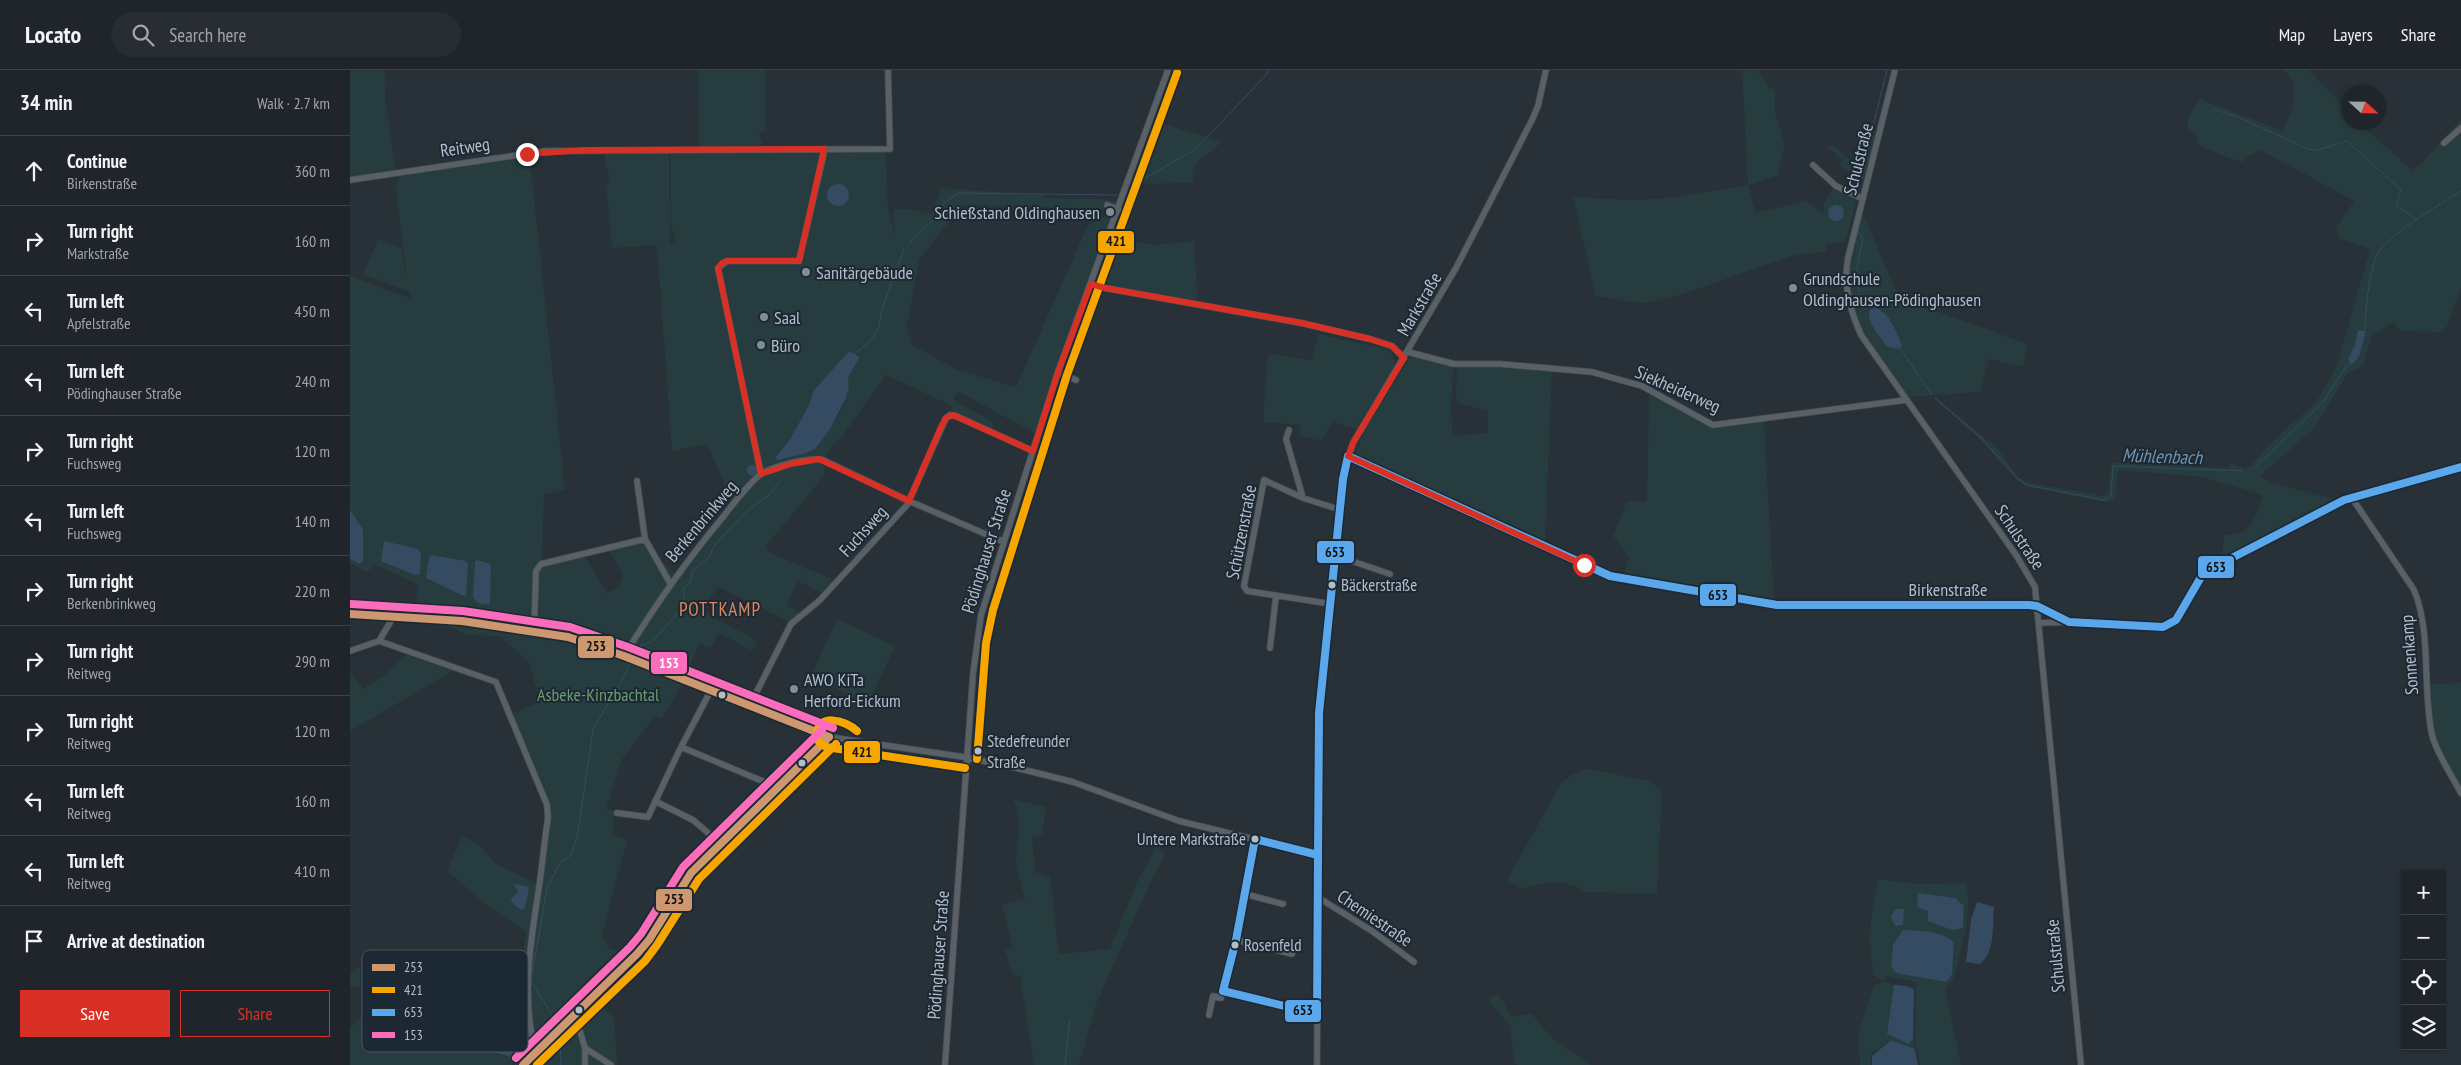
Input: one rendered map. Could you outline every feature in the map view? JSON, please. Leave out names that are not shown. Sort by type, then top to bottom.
[{"type":"street","name":"Reitweg","points":[[350,180],[546,151],[890,149],[888,70]]},
{"type":"street","name":"Pödinghauser Straße","points":[[946,1065],[977,633],[1058,372],[1119,210],[1168,70]]},
{"type":"street","name":"Markstraße","points":[[1317,1065],[1319,713],[1348,456],[1358,434],[1456,268],[1532,120],[1538,106],[1546,70]]},
{"type":"street","name":"Schulstraße","points":[[1895,70],[1845,273],[1850,305],[1861,335],[2031,577],[2035,587],[2040,623],[2081,1065]]},
{"type":"street","points":[[2444,143],[2461,128]]},
{"type":"street","points":[[761,474],[718,268],[727,261],[799,261],[824,149]]},
{"type":"street","points":[[1813,165],[1836,186],[1863,198]]},
{"type":"street","points":[[1107,206],[1119,210]]},
{"type":"street","points":[[1091,284],[1302,323],[1370,339],[1392,346],[1404,358]]},
{"type":"street","name":"Siekheiderweg","points":[[1408,352],[1454,364],[1500,364],[1592,372],[1646,388],[1714,425],[1906,400]]},
{"type":"street","points":[[1058,372],[1076,380]]},
{"type":"street","name":"Fuchsweg","points":[[750,705],[791,624],[824,596],[909,501],[941,427],[950,415],[1033,451]]},
{"type":"street","points":[[1289,430],[1286,439],[1302,498],[1341,510]]},
{"type":"street","name":"Birkenstraße","points":[[1348,456],[1610,576],[1777,605],[2037,606]]},
{"type":"street","name":"Berkenbrinkweg","points":[[624,656],[670,583],[715,526],[761,474],[791,464],[819,459],[1004,542]]},
{"type":"street","points":[[2040,623],[2069,622],[2163,626],[2171,624],[2176,620],[2197,583],[2206,572],[2313,515],[2352,498],[2461,467]]},
{"type":"street","name":"Schützenstraße","points":[[1276,596],[1245,590],[1262,483],[1266,480],[1302,498]]},
{"type":"street","name":"Berkenbrinkweg","points":[[637,481],[645,539],[670,583]]},
{"type":"street","name":"Sonnenkamp","points":[[2352,498],[2414,590],[2420,605],[2432,738],[2461,793]]},
{"type":"street","name":"Berkenbrinkweg","points":[[534,631],[536,575],[541,564],[645,539]]},
{"type":"street","points":[[1337,556],[1390,574]]},
{"type":"street","points":[[1270,648],[1276,596],[1331,604]]},
{"type":"street","points":[[2037,606],[2069,622]]},
{"type":"street","points":[[350,614],[462,621],[534,631],[579,640],[829,737],[967,758],[1073,782],[1179,821],[1319,855]]},
{"type":"street","points":[[379,641],[394,616]]},
{"type":"street","points":[[350,651],[379,641],[496,682],[547,805],[548,818],[533,930],[528,993],[528,1015],[536,1052]]},
{"type":"street","points":[[617,813],[646,818],[656,802],[681,747],[711,690]]},
{"type":"street","points":[[523,1065],[643,948],[688,876],[829,737]]},
{"type":"street","points":[[681,747],[779,788]]},
{"type":"street","points":[[656,802],[693,820],[721,844]]},
{"type":"street","points":[[1209,1015],[1214,996],[1221,998],[1223,991],[1236,940],[1255,839]]},
{"type":"street","points":[[1245,894],[1283,904]]},
{"type":"street","name":"Chemiestraße","points":[[1319,898],[1372,931],[1414,962]]},
{"type":"street","points":[[1236,940],[1292,954]]},
{"type":"street","points":[[1223,991],[1317,1014]]},
{"type":"street","points":[[576,1015],[585,1048],[585,1065]]},
{"type":"street","points":[[585,1048],[611,1065]]},
{"type":"green space","points":[[350,70],[384,70],[385,98],[396,172],[350,178]]},
{"type":"green space","points":[[698,70],[765,70],[766,130],[759,134],[762,144],[760,148],[699,149]]},
{"type":"green space","points":[[1742,70],[1758,70],[1769,88],[1775,90],[1775,114],[1785,145],[1778,175],[1748,185]]},
{"type":"green space","points":[[2284,70],[2309,70],[2341,104],[2341,130],[2367,130],[2412,170],[2420,165],[2461,119],[2461,288],[2447,326],[2441,332],[2400,331],[2393,322],[2371,337],[2363,366],[2348,373],[2314,428],[2260,476],[2271,483],[2338,500],[2221,561],[2224,535],[2234,534],[2247,529],[2254,518],[2263,495],[2203,477],[2118,470],[2115,500],[2104,502],[2026,486],[2016,479],[1981,440],[1934,398],[1937,398],[1998,449],[2018,477],[2027,482],[2103,496],[2108,494],[2111,462],[2229,468],[2231,463],[2245,469],[2252,465],[2265,449],[2317,401],[2336,368],[2370,249],[2339,238],[2336,228],[2354,201],[2260,150],[2245,158],[2243,162],[2198,145],[2198,137],[2188,128],[2188,117],[2200,99],[2283,131],[2294,100],[2293,85]],"holes":[[[2358,330],[2366,331],[2359,357],[2349,359],[2355,345]]]},
{"type":"green space","points":[[1155,121],[1222,142],[1194,165],[1193,183],[1131,184]]},
{"type":"green space","points":[[1876,133],[1864,181],[1839,165],[1842,161],[1827,146],[1833,145],[1854,164],[1861,138]]},
{"type":"green space","name":"Asbeke-Kinzbachtal","points":[[529,150],[565,490],[544,494],[542,564],[584,555],[607,593],[619,587],[623,576],[609,549],[643,542],[650,556],[655,554],[678,577],[732,501],[707,444],[672,451],[657,245],[612,248],[606,184],[610,183],[604,153],[669,153],[670,243],[676,243],[671,226],[671,153],[886,152],[888,207],[895,236],[893,210],[906,209],[932,214],[941,188],[1043,195],[1044,198],[1102,199],[1119,202],[1035,433],[959,392],[954,396],[954,401],[994,422],[992,430],[952,411],[951,405],[886,375],[841,438],[833,444],[825,458],[824,476],[766,546],[770,553],[835,580],[823,593],[797,581],[787,605],[800,614],[790,622],[718,587],[702,611],[757,641],[753,651],[719,633],[710,648],[699,643],[685,678],[662,719],[655,716],[622,759],[606,809],[615,811],[612,834],[627,840],[602,936],[610,949],[631,955],[590,996],[614,1017],[617,1065],[515,1065],[514,1063],[512,1065],[350,1065],[350,1028],[362,1016],[362,1052],[492,1052],[507,1057],[507,1052],[528,1052],[528,950],[524,950],[526,932],[482,901],[447,871],[462,836],[477,843],[496,864],[538,884],[545,807],[511,714],[540,702],[529,663],[500,636],[467,635],[422,614],[416,597],[419,585],[374,564],[372,570],[369,569],[367,572],[350,563],[350,276],[412,299],[409,291],[363,275],[378,239],[401,248],[407,278],[395,184],[402,174]],"holes":[[[962,205],[1104,209],[1104,217],[1088,225],[1016,387],[958,370],[912,345],[907,327],[919,260]],[[855,354],[860,358],[848,378],[846,400],[834,422],[817,440],[798,454],[775,458],[790,439],[808,407],[814,390],[837,365]]]},
{"type":"green space","points":[[1748,185],[1756,213],[1806,201],[1823,213],[1824,204],[1833,188],[1856,201],[1847,237],[1843,242],[1826,244],[1827,251],[1791,256],[1677,296],[1642,303],[1596,296],[1573,197],[1631,200],[1668,198]]},
{"type":"green space","points":[[1862,211],[1899,298],[2028,344],[2023,367],[1989,359],[1980,392],[1908,397],[1878,358],[1855,315],[1851,299],[1849,283],[1850,264]],"holes":[[[1883,311],[1898,336],[1887,347],[1872,327]]]},
{"type":"green space","points":[[1119,219],[1128,222],[1135,242],[1156,245],[1195,241],[1197,301],[1110,286],[1101,273]]},
{"type":"green space","points":[[1318,334],[1388,350],[1392,354],[1394,361],[1394,367],[1356,429],[1333,422],[1321,441],[1299,435],[1300,425],[1263,422],[1268,354],[1312,360]]},
{"type":"green space","points":[[1411,355],[1453,366],[1451,412],[1453,436],[1488,433],[1488,411],[1458,403],[1456,399],[1457,366],[1552,370],[1545,543],[1357,456],[1356,449],[1365,430]]},
{"type":"green space","points":[[1649,392],[1718,428],[1764,421],[1774,602],[1623,576],[1629,557],[1613,536],[1627,501],[1647,501]]},
{"type":"green space","points":[[837,619],[895,646],[867,707],[830,684],[811,676]]},
{"type":"green space","points":[[405,655],[453,671],[350,731],[350,672],[363,689],[385,675]]},
{"type":"green space","points":[[2461,683],[2461,800],[2429,740],[2423,684]]},
{"type":"green space","points":[[1588,769],[1649,781],[1662,790],[1657,894],[1585,892],[1563,883],[1546,883],[1522,889],[1507,880],[1561,783],[1573,774]]},
{"type":"green space","points":[[1013,799],[1045,807],[1043,834],[1032,837],[1035,872],[1050,877],[1059,954],[1110,949],[1136,884],[1156,847],[1166,853],[1150,883],[1097,1002],[1079,1065],[1034,1065],[1020,975],[1013,975],[1005,950],[1013,947],[1002,905],[1025,899],[1016,866],[1019,821]]},
{"type":"green space","points":[[1879,879],[1916,884],[1966,883],[1968,908],[1965,932],[1953,981],[1945,988],[1961,1065],[1920,1065],[1915,1039],[1916,982],[1885,976],[1884,982],[1874,975],[1870,927]]},
{"type":"green space","points":[[360,967],[360,986],[350,986],[350,974]]},
{"type":"green space","points":[[1884,982],[1914,989],[1913,1039],[1915,1049],[1891,1040],[1871,1054],[1871,1065],[1860,1065],[1858,1033],[1874,985]]},
{"type":"green space","points":[[1498,993],[1512,1017],[1531,1013],[1551,1037],[1591,1065],[1518,1065],[1514,1062],[1510,1025],[1488,1000]]},
{"type":"water","points":[[838,184],[848,191],[849,195],[842,205],[838,206],[828,199],[827,195],[834,185]]},
{"type":"water","points":[[1833,205],[1839,205],[1844,210],[1842,219],[1833,221],[1828,216],[1828,210]]},
{"type":"water","points":[[1874,308],[1888,317],[1902,345],[1900,349],[1887,347],[1875,330],[1869,316],[1869,311]]},
{"type":"water","points":[[2358,330],[2366,331],[2359,357],[2351,365],[2348,359],[2355,345]]},
{"type":"water","points":[[849,351],[860,357],[848,378],[849,388],[846,398],[830,429],[815,449],[778,460],[775,458],[790,439],[808,407],[814,390]]},
{"type":"water","points":[[752,464],[758,470],[752,476],[746,470]]},
{"type":"water","points":[[350,510],[363,529],[363,560],[360,564],[350,559]]},
{"type":"water","points":[[384,541],[418,549],[421,554],[420,574],[415,575],[381,561]]},
{"type":"water","points":[[432,555],[466,561],[468,565],[466,596],[426,578],[429,557]]},
{"type":"water","points":[[477,560],[491,564],[490,604],[480,604],[473,597],[475,562]]},
{"type":"water","points":[[514,884],[529,887],[525,908],[521,910],[512,903],[511,899],[518,892]]},
{"type":"water","points":[[1918,893],[1955,898],[1964,906],[1963,928],[1952,930],[1928,921],[1928,911],[1917,907]]},
{"type":"water","points":[[1977,902],[1994,907],[1991,945],[1989,953],[1980,964],[1966,962],[1971,920]]},
{"type":"water","points":[[1895,909],[1904,909],[1903,925],[1895,926],[1891,917]]},
{"type":"water","points":[[1903,930],[1936,933],[1954,942],[1952,974],[1946,982],[1896,973],[1891,966],[1893,945]]},
{"type":"water","points":[[1894,985],[1914,989],[1913,1039],[1909,1044],[1887,1034]]},
{"type":"water","points":[[1891,1040],[1915,1049],[1918,1065],[1872,1065],[1872,1056]]},
{"type":"water","points":[[492,1052],[513,1052],[511,1057]]},
{"type":"waterway","points":[[1134,184],[1196,149],[1266,75],[1268,70]]},
{"type":"waterway","name":"Mühlenbach","points":[[1851,172],[1862,170],[1887,70]]},
{"type":"waterway","points":[[2213,109],[2238,117],[2308,149],[2318,150],[2347,141],[2401,190],[2396,206],[2418,220]]},
{"type":"waterway","name":"Mühlenbach","points":[[2365,329],[2369,283],[2376,257],[2381,249],[2414,221],[2461,191]]},
{"type":"waterway","points":[[909,245],[913,238],[936,218],[943,204],[959,193],[1117,195]]},
{"type":"waterway","name":"Mühlenbach","points":[[1858,232],[1863,238],[1857,267],[1857,285],[1865,301],[1872,308]]},
{"type":"waterway","points":[[855,354],[873,338],[879,327],[882,309],[904,249]]},
{"type":"waterway","name":"Mühlenbach","points":[[1900,348],[1932,395]]},
{"type":"waterway","name":"Mühlenbach","points":[[2254,468],[2323,402],[2349,362]]},
{"type":"waterway","name":"Mühlenbach","points":[[1935,398],[1982,439],[2017,478],[2026,485],[2104,500],[2111,496],[2113,466],[2242,471]]},
{"type":"waterway","points":[[634,654],[640,646],[653,641],[685,605],[683,589],[690,582],[693,570],[710,557],[713,548],[720,539],[748,510],[768,496],[781,480]]},
{"type":"waterway","points":[[556,1021],[531,981],[547,888],[560,863],[570,856],[577,838],[593,730],[627,671],[629,663]]},
{"type":"waterway","points":[[1065,1065],[1070,1019]]},
{"type":"waterway","points":[[560,1039],[561,1065]]},
{"type":"transit line","name":"421","points":[[977,759],[986,643],[993,610],[1067,375],[1177,73]]},
{"type":"transit line","name":"653","points":[[1318,855],[1319,713],[1343,479],[1348,456],[1610,576],[1777,605],[2029,605],[2037,606],[2069,622],[2163,627],[2176,620],[2201,577],[2222,563],[2344,500],[2461,467]]},
{"type":"transit line","name":"153","points":[[351,604],[463,611],[570,627],[628,647],[833,728]]},
{"type":"transit line","name":"253","points":[[350,614],[462,621],[568,637],[624,656],[829,737]]},
{"type":"transit line","name":"421","points":[[857,731],[846,724],[833,720],[822,724],[818,728],[816,736],[819,742],[826,747],[965,768]]},
{"type":"transit line","name":"153","points":[[528,1046],[630,947],[641,934],[683,867],[822,730]]},
{"type":"transit line","name":"253","points":[[523,1065],[637,954],[649,940],[691,873],[829,737]]},
{"type":"transit line","name":"421","points":[[537,1065],[645,961],[699,879],[836,744]]},
{"type":"transit line","name":"653","points":[[1255,839],[1318,855],[1317,1014],[1223,991],[1236,940],[1255,839]]},
{"type":"transit line","name":"153","points":[[516,1058],[522,1052]]},
{"type":"place","name":"Schießstand Oldinghausen","points":[[1110,212]]},
{"type":"place","name":"Sanitärgebäude","points":[[806,272]]},
{"type":"place","name":"Grundschule Oldinghausen-Pödinghausen","points":[[1793,288]]},
{"type":"place","name":"Saal","points":[[764,317]]},
{"type":"place","name":"Büro","points":[[761,345]]},
{"type":"place","name":"Bäckerstraße","points":[[1332,585]]},
{"type":"place","name":"AWO KiTa Herford-Eickum","points":[[794,689]]},
{"type":"place","name":"Stedefreunder Straße","points":[[978,751]]},
{"type":"place","name":"Untere Markstraße","points":[[1255,839]]},
{"type":"place","name":"Rosenfeld","points":[[1235,945]]},
{"type":"district","name":"POTTKAMP","points":[[720,609]]},
{"type":"route","points":[[527,154],[546,151],[586,150],[824,149],[801,259],[795,262],[727,261],[718,268],[761,474],[775,468],[819,459],[909,501],[941,427],[950,415],[1033,451],[1058,372],[1091,284],[1203,307],[1302,323],[1392,346],[1404,358],[1353,443],[1348,456],[1584,565]]}]
